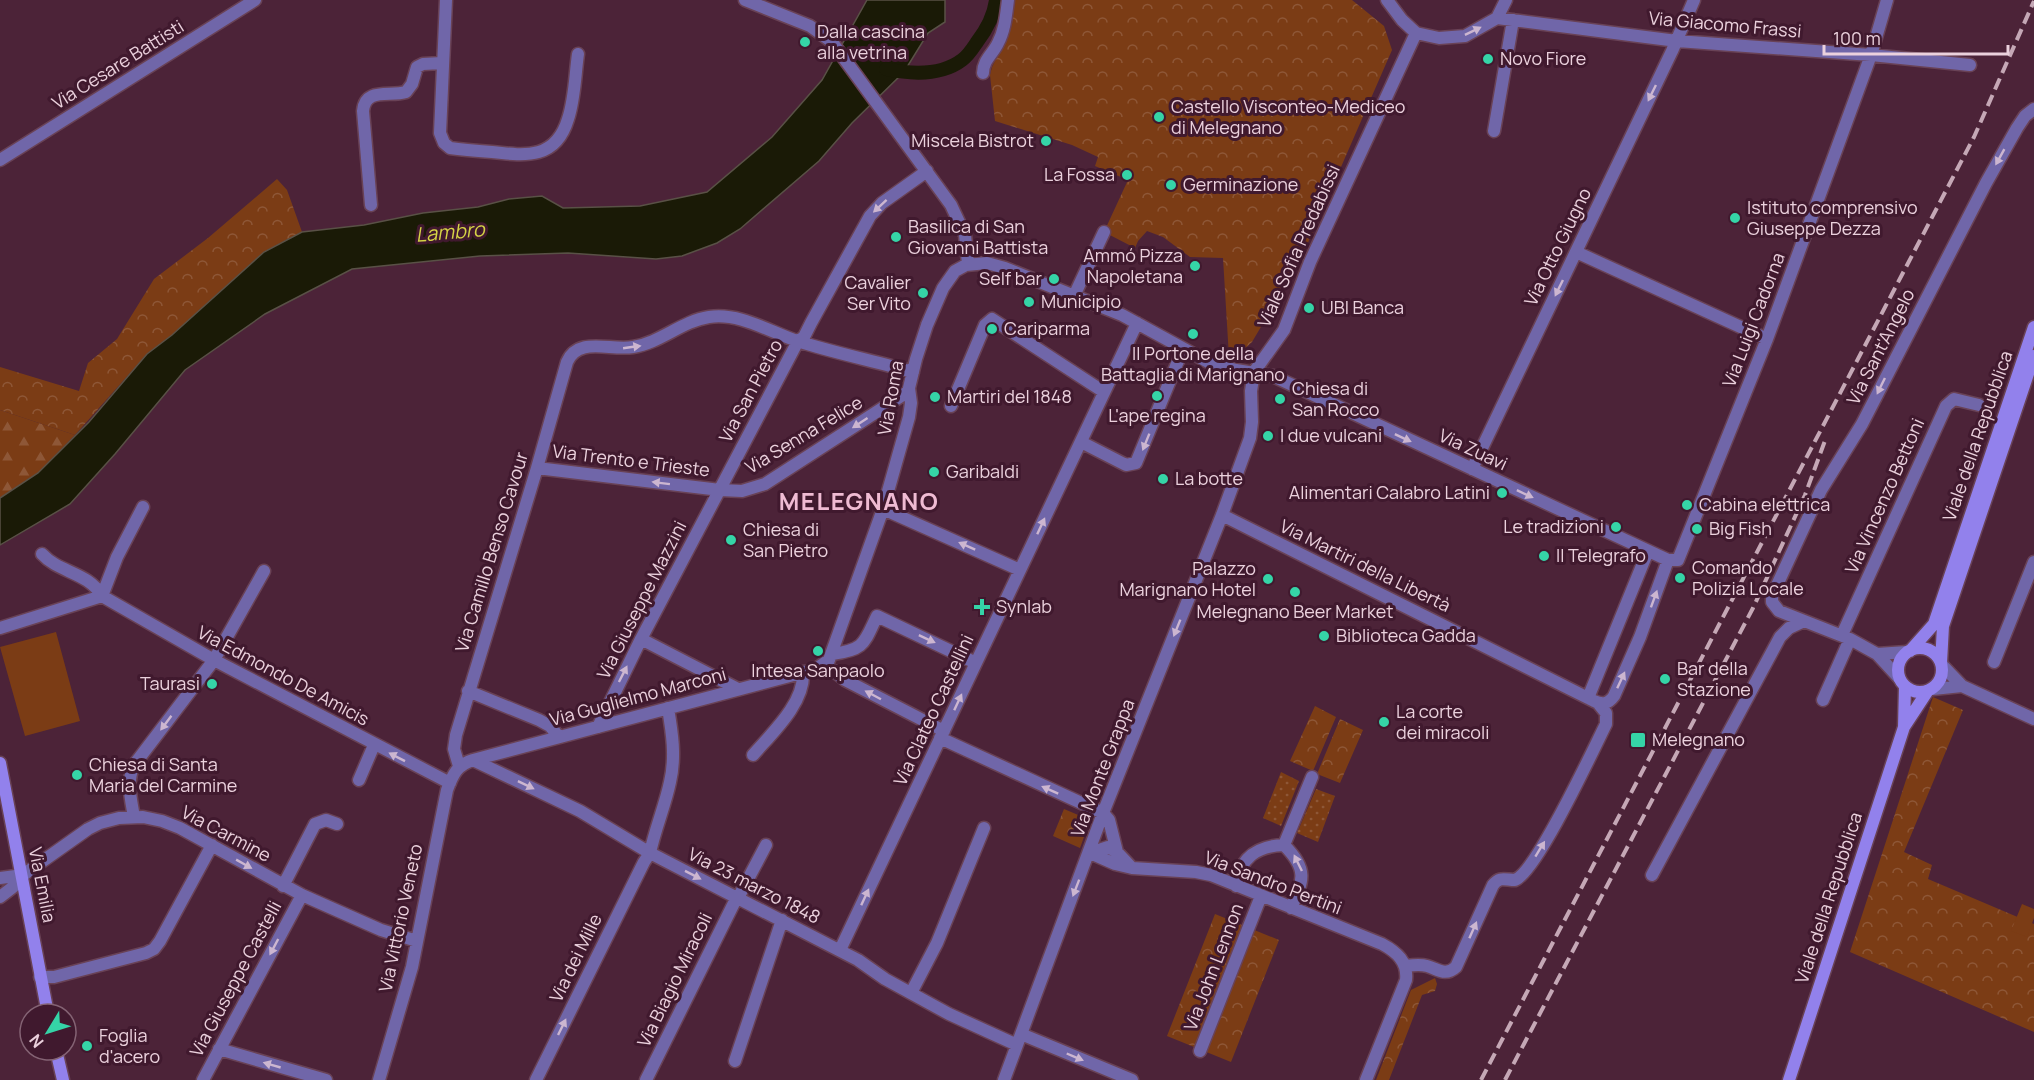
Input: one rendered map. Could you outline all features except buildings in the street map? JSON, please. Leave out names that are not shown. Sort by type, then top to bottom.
[{"type":"street","name":"Via Cesare Battisti","points":[[0,160],[255,0]]},
{"type":"street","points":[[446,0],[440,133],[444,143],[453,148],[521,155],[544,151],[559,137],[568,119],[578,54]]},
{"type":"street","points":[[745,0],[810,26],[830,39],[927,171],[959,219],[966,240],[969,264]]},
{"type":"street","points":[[983,73],[983,66],[998,45],[1003,33],[1008,0]]},
{"type":"street","points":[[1387,0],[1402,20],[1416,33],[1439,38],[1460,37],[1474,32],[1497,18],[1506,0]]},
{"type":"street","name":"Via Otto Giugno","points":[[1472,469],[1694,0]]},
{"type":"street","name":"Via Luigi Cadorna","points":[[1588,698],[1602,704],[1612,699],[1672,561],[1681,556],[1767,339],[1871,55],[1887,0]]},
{"type":"street","name":"Via Giacomo Frassi","points":[[1497,18],[1677,40],[1970,65]]},
{"type":"street","points":[[1494,131],[1513,20]]},
{"type":"street","name":"Viale Sofia Predabissi","points":[[1254,372],[1284,330],[1310,262],[1416,33]]},
{"type":"street","points":[[371,205],[363,111],[365,101],[372,95],[406,92],[417,67],[442,63]]},
{"type":"street","name":"Via Sant'Angelo","points":[[1799,619],[1773,606],[1772,596],[1821,490],[1862,423],[2003,152],[2020,124],[2034,110]]},
{"type":"street","name":"Via San Pietro","points":[[720,490],[798,341],[804,337],[870,216],[886,200],[927,171]]},
{"type":"street","points":[[1074,296],[1104,232]]},
{"type":"street","points":[[1576,252],[1767,339]]},
{"type":"street","name":"Via Zuavi","points":[[969,264],[987,263],[1005,268],[1137,323],[1216,365],[1278,379],[1672,561]]},
{"type":"street","name":"Via Roma","points":[[829,659],[883,509],[909,417],[911,403],[909,391],[927,325],[945,284],[955,271],[969,264]]},
{"type":"street","name":"Via Camillo Benso Cavour","points":[[459,766],[454,740],[567,362],[574,351],[585,347],[640,346],[697,320],[716,316],[735,318],[798,341]]},
{"type":"street","points":[[951,406],[985,325],[992,319],[1104,392]]},
{"type":"street","name":"Via Clateo Castellini","points":[[840,950],[1137,323]]},
{"type":"street","name":"Viale della Repubblica","points":[[1904,728],[1899,666],[1902,658],[1934,624],[2034,327]]},
{"type":"street","points":[[798,341],[913,372]]},
{"type":"street","points":[[1081,442],[1126,465],[1136,463],[1183,349]]},
{"type":"street","name":"Viale della Repubblica","points":[[1789,1080],[1904,728],[1941,678],[1943,626],[2034,356]]},
{"type":"street","name":"Via Monte Grappa","points":[[1004,1080],[1103,813],[1222,515],[1251,434],[1251,391],[1254,372]]},
{"type":"street","name":"Via Senna Felice","points":[[747,490],[773,479],[909,391]]},
{"type":"street","name":"Via Vincenzo Bettoni","points":[[1823,700],[1846,637],[1946,406],[1950,400],[1958,399],[1979,405]]},
{"type":"street","name":"Via Trento e Trieste","points":[[537,468],[720,490],[747,490]]},
{"type":"street","name":"Via Giuseppe Mazzini","points":[[598,727],[641,639],[720,490]]},
{"type":"street","points":[[0,628],[102,596],[113,566],[143,507]]},
{"type":"street","points":[[883,509],[1020,570]]},
{"type":"street","name":"Via Martiri della Libertà","points":[[1222,515],[1588,698]]},
{"type":"street","points":[[1366,1080],[1405,984],[1406,966],[1425,965],[1441,972],[1450,971],[1457,964],[1493,885],[1498,879],[1515,880],[1525,873],[1571,796],[1608,719],[1601,706],[1588,698],[1648,551]]},
{"type":"street","name":"Via Edmondo De Amicis","points":[[42,554],[50,561],[89,581],[102,596],[214,660],[450,783]]},
{"type":"street","points":[[1994,662],[2033,570]]},
{"type":"street","points":[[134,817],[129,785],[134,765],[214,660],[264,571]]},
{"type":"street","points":[[976,663],[877,615],[860,646],[829,659],[845,680],[942,735],[1103,813],[1109,820],[1117,852]]},
{"type":"street","points":[[1652,875],[1780,637],[1799,619],[1846,637],[1877,654],[1912,691],[1962,686]]},
{"type":"street","points":[[641,639],[738,689]]},
{"type":"street","points":[[1877,654],[1908,652],[1920,648],[1928,650],[1934,653],[1962,686],[2034,719]]},
{"type":"street","name":"Via Guglielmo Marconi","points":[[459,766],[473,760],[816,669],[829,659]]},
{"type":"street","points":[[753,755],[793,704],[802,687],[803,672]]},
{"type":"street","points":[[468,691],[539,720],[550,726],[559,737]]},
{"type":"street","name":"Via dei Mille","points":[[536,1080],[650,853],[671,777],[673,747],[668,708]]},
{"type":"street","points":[[359,780],[374,745]]},
{"type":"street","name":"Via 23 marzo 1848","points":[[473,760],[580,811],[650,853],[840,950],[911,993],[965,1022],[1131,1080]]},
{"type":"street","name":"Via Emilia","points":[[0,763],[45,1002]]},
{"type":"street","name":"Via Vittorio Veneto","points":[[379,1080],[412,967],[450,783],[459,766]]},
{"type":"street","points":[[1284,845],[1312,777]]},
{"type":"street","name":"Via Carmine","points":[[0,897],[13,887],[22,875],[92,826],[110,820],[147,817],[162,821],[212,845],[302,895],[381,930],[417,941]]},
{"type":"street","points":[[284,886],[315,824],[326,820],[336,824]]},
{"type":"street","points":[[911,993],[937,943],[984,828]]},
{"type":"street","points":[[40,977],[54,977],[154,949],[212,845]]},
{"type":"street","name":"Via Biagio Miracoli","points":[[646,1080],[737,897],[766,845]]},
{"type":"street","points":[[1236,885],[1245,862],[1253,853],[1265,847],[1284,845]]},
{"type":"street","points":[[1284,845],[1297,858],[1303,875],[1291,908]]},
{"type":"street","points":[[1090,852],[1108,847],[1117,852],[1132,868]]},
{"type":"street","name":"Via Sandro Pertini","points":[[1090,852],[1115,864],[1132,868],[1196,872],[1236,885],[1386,946],[1398,954],[1406,966]]},
{"type":"street","points":[[0,878],[22,875]]},
{"type":"street","name":"Via Giuseppe Castelli","points":[[203,1080],[302,895]]},
{"type":"street","name":"Via John Lennon","points":[[1200,1051],[1261,896]]},
{"type":"street","points":[[735,1061],[782,920]]},
{"type":"street","points":[[219,1049],[326,1080]]},
{"type":"street","points":[[59,1062],[63,1080]]},
{"type":"green space","points":[[1015,0],[1352,0],[1384,26],[1392,50],[1300,261],[1252,342],[1240,353],[1229,357],[1223,258],[1190,257],[1163,237],[1147,231],[1135,248],[1104,232],[1128,180],[1095,166],[1098,157],[1072,145],[995,121],[990,75],[1011,28]]},
{"type":"green space","points":[[277,179],[287,190],[302,232],[264,252],[172,335],[147,354],[75,435],[0,410],[0,367],[79,391],[88,363],[117,339],[154,279],[208,238]]},
{"type":"green space","points":[[0,410],[75,435],[37,474],[0,498]]},
{"type":"green space","points":[[56,632],[80,721],[25,736],[0,647]]},
{"type":"green space","points":[[1933,697],[1963,710],[1904,852],[1932,865],[1928,879],[2034,924],[2034,1032],[1850,952]]},
{"type":"green space","points":[[1315,706],[1336,717],[1313,771],[1290,761]]},
{"type":"green space","points":[[1340,719],[1363,730],[1340,783],[1317,774]]},
{"type":"green space","points":[[1281,772],[1299,781],[1281,826],[1263,818]]},
{"type":"green space","points":[[1316,789],[1335,796],[1318,842],[1297,833]]},
{"type":"green space","points":[[1064,809],[1090,820],[1080,848],[1053,836]]},
{"type":"green space","points":[[2022,904],[2034,909],[2034,918],[2027,937],[2011,931]]},
{"type":"green space","points":[[1215,914],[1279,940],[1231,1062],[1167,1036]]},
{"type":"green space","points":[[1435,978],[1437,984],[1435,991],[1422,995],[1389,1080],[1376,1080],[1411,990]]},
{"type":"water","name":"Lambro","points":[[867,0],[945,0],[945,22],[928,33],[904,72],[852,123],[819,161],[740,229],[717,243],[682,256],[656,259],[568,253],[480,256],[352,269],[265,314],[185,370],[70,504],[0,545],[0,498],[38,473],[89,422],[147,354],[172,335],[264,252],[302,232],[478,207],[509,199],[542,196],[563,208],[640,206],[707,192],[772,137],[822,80]]},
{"type":"waterway","points":[[886,69],[905,72],[935,71],[945,69],[962,60],[987,27],[996,0]]},
{"type":"railway","points":[[1481,1080],[1974,137],[2034,1]]},
{"type":"railway","points":[[1505,1080],[1753,608],[1805,495],[1826,438]]},
{"type":"place","name":"Dalla cascina alla vetrina","points":[[805,42]]},
{"type":"place","name":"Novo Fiore","points":[[1488,59]]},
{"type":"place","name":"Castello Visconteo-Mediceo di Melegnano","points":[[1159,117]]},
{"type":"place","name":"Miscela Bistrot","points":[[1046,141]]},
{"type":"place","name":"La Fossa","points":[[1127,175]]},
{"type":"place","name":"Germinazione","points":[[1171,185]]},
{"type":"place","name":"Istituto comprensivo Giuseppe Dezza","points":[[1735,218]]},
{"type":"place","name":"Basilica di San Giovanni Battista","points":[[896,237]]},
{"type":"place","name":"Ammó Pizza Napoletana","points":[[1195,266]]},
{"type":"place","name":"Self bar","points":[[1054,279]]},
{"type":"place","name":"Cavalier Ser Vito","points":[[923,293]]},
{"type":"place","name":"Municipio","points":[[1029,302]]},
{"type":"place","name":"UBI Banca","points":[[1309,308]]},
{"type":"place","name":"Cariparma","points":[[992,329]]},
{"type":"place","name":"Il Portone della Battaglia di Marignano","points":[[1193,334]]},
{"type":"place","name":"L'ape regina","points":[[1157,396]]},
{"type":"place","name":"Martiri del 1848","points":[[935,397]]},
{"type":"place","name":"Chiesa di San Rocco","points":[[1280,399]]},
{"type":"place","name":"I due vulcani","points":[[1268,436]]},
{"type":"place","name":"Garibaldi","points":[[934,472]]},
{"type":"place","name":"La botte","points":[[1163,479]]},
{"type":"place","name":"Alimentari Calabro Latini","points":[[1502,493]]},
{"type":"place","name":"Cabina elettrica","points":[[1687,505]]},
{"type":"place","name":"Le tradizioni","points":[[1616,527]]},
{"type":"place","name":"Big Fish","points":[[1697,529]]},
{"type":"place","name":"Chiesa di San Pietro","points":[[731,540]]},
{"type":"place","name":"Il Telegrafo","points":[[1544,556]]},
{"type":"place","name":"Comando Polizia Locale","points":[[1680,578]]},
{"type":"place","name":"Palazzo Marignano Hotel","points":[[1268,579]]},
{"type":"place","name":"Melegnano Beer Market","points":[[1295,592]]},
{"type":"place","name":"Synlab","points":[[982,607]]},
{"type":"place","name":"Biblioteca Gadda","points":[[1324,636]]},
{"type":"place","name":"Intesa Sanpaolo","points":[[818,651]]},
{"type":"place","name":"Bar della Stazione","points":[[1665,679]]},
{"type":"place","name":"Taurasi","points":[[212,684]]},
{"type":"place","name":"La corte dei miracoli","points":[[1384,722]]},
{"type":"place","name":"Melegnano","points":[[1638,740]]},
{"type":"place","name":"Chiesa di Santa Maria del Carmine","points":[[77,775]]},
{"type":"place","name":"Foglia d'acero","points":[[87,1046]]},
{"type":"district","name":"MELEGNANO","points":[[859,502]]}]
